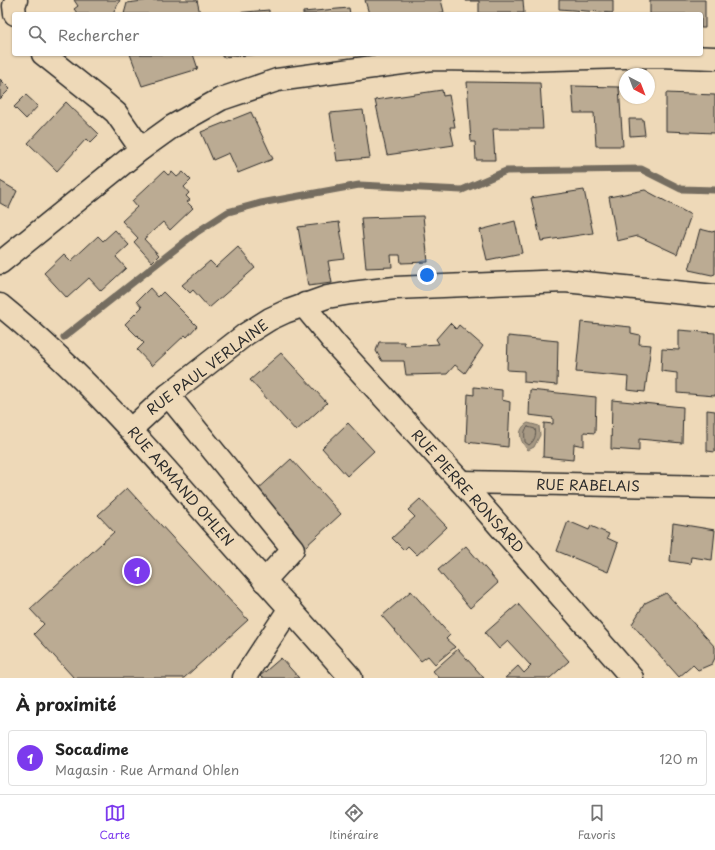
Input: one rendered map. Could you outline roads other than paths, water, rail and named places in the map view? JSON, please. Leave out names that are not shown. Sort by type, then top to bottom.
[{"type":"street","points":[[15,12],[14,6],[16,0]]},
{"type":"street","points":[[46,56],[116,113],[141,149]]},
{"type":"street","points":[[0,263],[141,149],[172,126],[221,99],[277,80],[432,60],[520,60],[659,56],[715,58]]},
{"type":"street","name":"RUE PAUL VERLAINE","points":[[131,429],[168,395],[246,334],[270,319],[305,304],[327,297],[395,288],[565,280],[715,296]]},
{"type":"street","name":"RUE PIERRE RONSARD","points":[[305,304],[309,312],[337,346],[461,482],[632,678]]},
{"type":"street","name":"RUE ARMAND OHLEN","points":[[0,305],[21,322],[84,381],[131,429],[351,678]]},
{"type":"street","points":[[168,395],[293,549],[264,581]]},
{"type":"street","name":"RUE RABELAIS","points":[[461,482],[715,487]]},
{"type":"street","points":[[244,678],[290,608]]},
{"type":"water","points":[[528,423],[539,426],[540,435],[534,447],[528,450],[520,436],[522,429]]},
{"type":"waterway","points":[[64,337],[197,232],[228,212],[261,203],[359,185],[462,190],[506,171],[641,169],[681,189],[715,190]]},
{"type":"place","name":"Socadime","points":[[137,571]]}]
